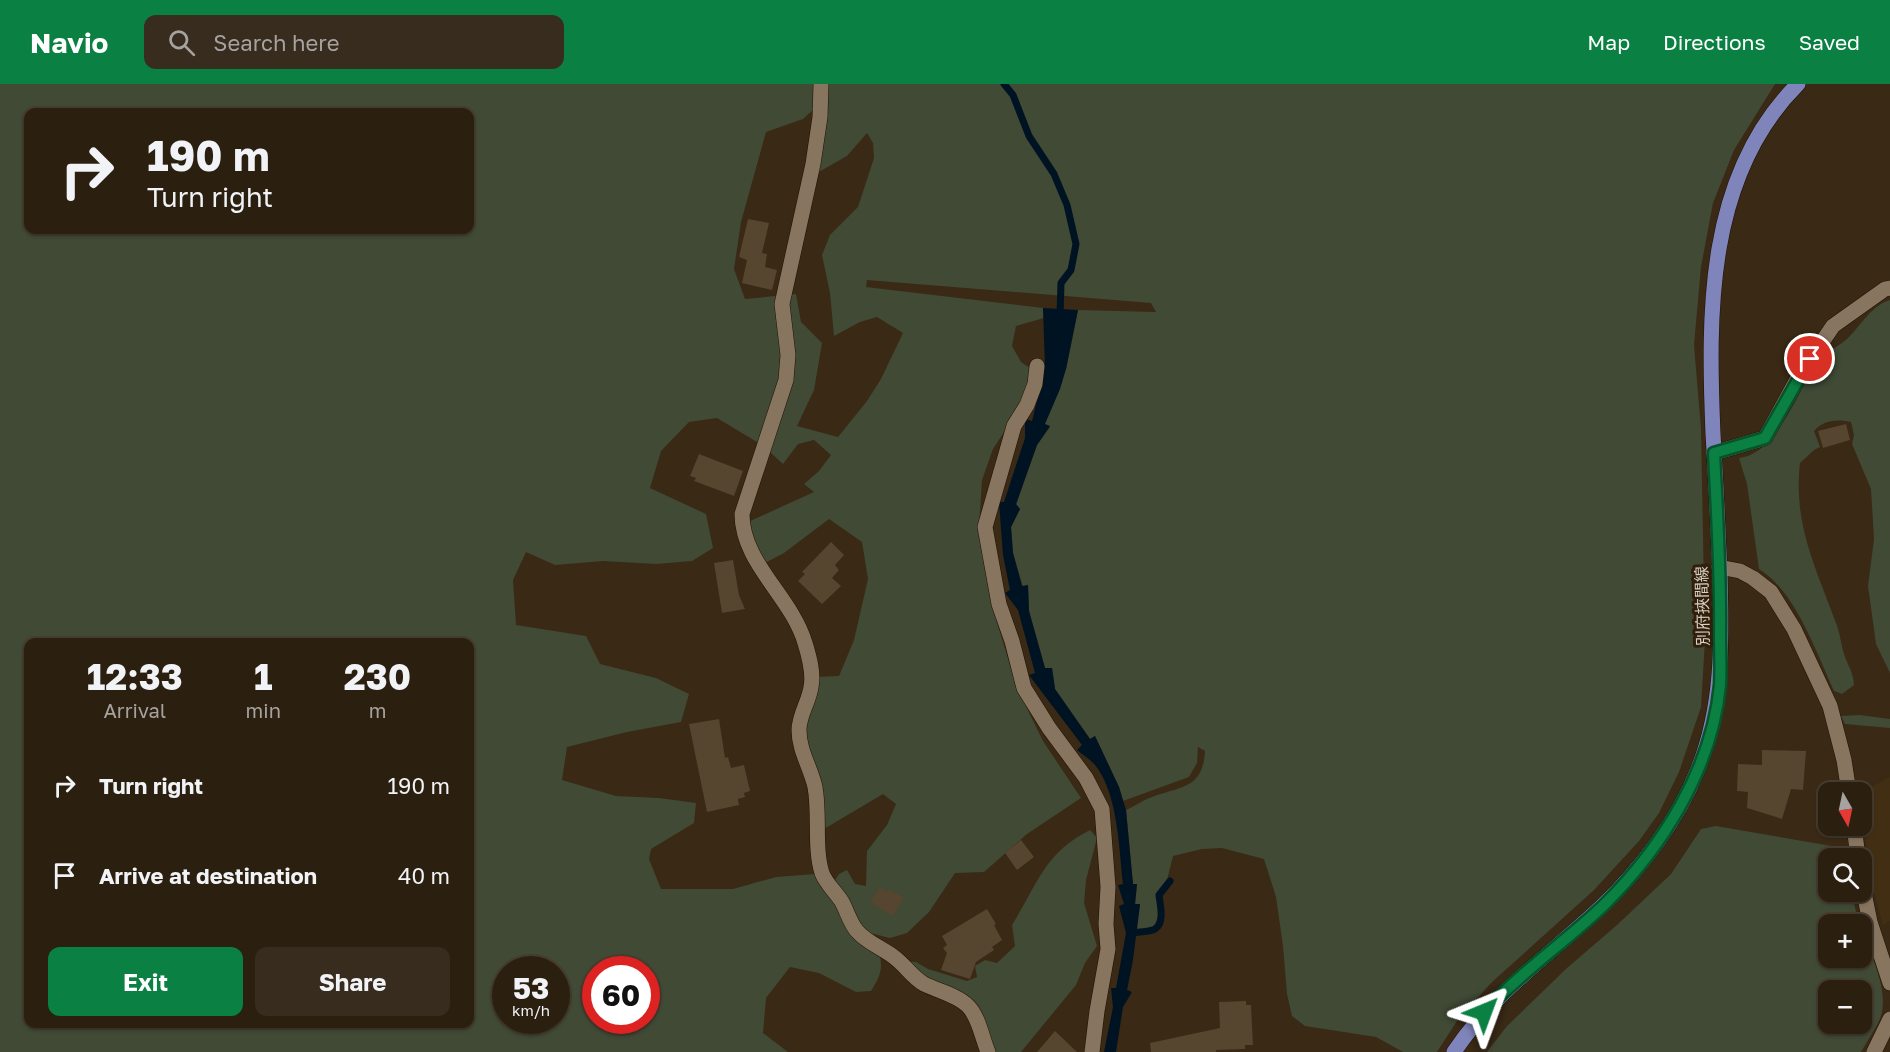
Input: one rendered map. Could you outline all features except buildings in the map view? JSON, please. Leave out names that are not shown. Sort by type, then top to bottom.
[{"type":"main road","name":"別府挾間線","points":[[1454,1052],[1494,1002],[1617,891],[1654,846],[1679,808],[1698,770],[1711,729],[1720,686],[1719,567],[1710,354],[1711,305],[1722,236],[1734,187],[1754,143],[1785,98],[1798,84]]},
{"type":"street","points":[[821,84],[820,117],[813,164],[782,304],[788,355],[786,380],[742,514],[742,525],[754,558],[793,615],[804,639],[810,662],[811,687],[799,730],[816,795],[820,860],[827,883],[838,895],[857,931],[892,956],[923,983],[968,1006],[974,1015],[988,1052]]},
{"type":"street","points":[[1714,453],[1765,438],[1799,376],[1833,326],[1885,289],[1890,288]]},
{"type":"street","points":[[1037,366],[1035,384],[1027,405],[1014,426],[985,527],[999,604],[1012,641],[1024,688],[1049,728],[1086,778],[1102,809],[1108,886],[1106,924],[1108,949],[1092,1052]]},
{"type":"street","points":[[1719,567],[1740,571],[1771,592],[1794,629],[1830,706],[1847,782]]},
{"type":"street","points":[[1866,902],[1890,983]]},
{"type":"street","points":[[1874,1052],[1890,1019]]},
{"type":"shaded area","points":[[1890,777],[1890,921],[1883,925],[1872,882],[1872,848],[1866,848],[1865,836],[1872,836],[1872,786]]},
{"type":"green space","points":[[0,84],[1775,84],[1734,150],[1713,203],[1701,267],[1694,345],[1701,429],[1705,640],[1701,707],[1679,772],[1659,813],[1639,841],[1594,890],[1491,983],[1457,1021],[1437,1052],[1403,1052],[1376,1037],[1305,1026],[1292,1016],[1287,994],[1276,897],[1264,859],[1222,848],[1202,849],[1173,856],[1167,880],[1158,895],[1160,911],[1154,928],[1137,929],[1140,905],[1135,905],[1137,884],[1133,884],[1126,810],[1149,798],[1189,784],[1200,773],[1205,751],[1198,747],[1197,763],[1189,777],[1123,801],[1119,787],[1095,736],[1090,739],[1055,689],[1052,668],[1045,668],[1029,611],[1028,585],[1023,587],[1013,553],[1011,527],[1020,509],[1016,505],[1037,445],[1050,427],[1044,424],[1066,369],[1078,310],[1156,312],[1151,303],[867,280],[866,287],[1043,308],[1044,318],[1016,326],[1012,346],[1021,362],[1030,368],[1026,390],[1010,423],[993,449],[982,480],[979,527],[993,609],[1017,688],[1043,741],[1081,798],[1027,834],[984,872],[955,873],[929,912],[907,933],[890,938],[870,933],[860,927],[833,883],[839,874],[847,870],[855,884],[866,886],[867,851],[887,825],[896,804],[883,794],[824,829],[804,730],[816,677],[839,676],[854,640],[868,579],[862,542],[829,519],[784,553],[763,564],[748,522],[814,492],[804,484],[819,471],[831,455],[814,440],[798,444],[783,464],[762,445],[717,418],[689,422],[661,451],[650,488],[706,514],[713,548],[692,561],[656,564],[603,561],[555,565],[526,552],[513,580],[516,625],[586,636],[600,664],[656,678],[689,694],[681,722],[567,747],[562,780],[616,796],[696,803],[694,823],[651,849],[649,859],[661,889],[733,889],[776,877],[815,874],[879,953],[880,973],[871,991],[856,992],[819,973],[790,967],[766,998],[763,1033],[788,1052],[0,1052]],"holes":[[[826,98],[817,173],[847,156],[867,133],[873,143],[874,158],[858,207],[830,235],[822,255],[830,293],[834,336],[860,322],[877,317],[903,333],[881,379],[867,401],[838,437],[797,426],[814,390],[822,343],[801,322],[796,294],[745,299],[734,269],[741,222],[766,132],[803,119]]]},
{"type":"green space","points":[[1890,300],[1890,673],[1876,644],[1868,586],[1874,539],[1871,489],[1852,444],[1854,435],[1851,422],[1831,421],[1818,427],[1814,431],[1820,447],[1800,463],[1800,506],[1803,526],[1854,685],[1842,694],[1834,691],[1794,607],[1784,592],[1759,569],[1747,484],[1739,458],[1753,454],[1765,445],[1786,418],[1820,360],[1849,337],[1877,306]]},
{"type":"green space","points":[[1860,715],[1890,719],[1890,728],[1845,724],[1841,716]]},
{"type":"green space","points":[[1716,826],[1843,848],[1818,848],[1818,902],[1854,902],[1857,914],[1818,914],[1818,968],[1872,968],[1872,957],[1881,986],[1883,1009],[1872,1033],[1872,980],[1818,980],[1818,1034],[1871,1034],[1861,1052],[1487,1052],[1507,1026],[1671,874],[1701,829]]},
{"type":"green space","points":[[1090,830],[1097,838],[1086,880],[1084,903],[1097,946],[1085,963],[1076,985],[1021,1052],[993,1052],[978,1010],[925,978],[905,961],[916,962],[928,969],[967,981],[977,977],[975,966],[985,960],[997,963],[1015,946],[1012,925],[1043,871],[1062,849]]},
{"type":"water","points":[[1043,308],[1078,310],[1066,369],[1045,424],[1050,426],[1037,445],[1016,504],[1020,509],[1011,527],[1013,553],[1022,586],[1028,585],[1029,611],[1045,668],[1052,668],[1055,689],[1090,739],[1095,736],[1119,787],[1126,810],[1133,884],[1137,884],[1135,904],[1140,904],[1127,990],[1132,992],[1123,1007],[1116,1052],[1104,1052],[1113,1007],[1111,988],[1116,988],[1126,933],[1119,906],[1124,904],[1118,885],[1123,884],[1113,806],[1103,777],[1093,763],[1077,750],[1082,745],[1029,675],[1035,673],[1018,610],[1005,593],[1010,590],[1003,555],[999,502],[1004,502],[1025,438],[1025,419],[1032,421],[1045,368]]},
{"type":"waterway","points":[[1004,84],[1013,95],[1029,136],[1054,174],[1067,205],[1076,244],[1071,270],[1061,283],[1060,316]]},
{"type":"waterway","points":[[1131,933],[1150,931],[1158,926],[1161,913],[1159,895],[1170,881]]},
{"type":"route","points":[[1484,1012],[1514,982],[1603,906],[1630,876],[1654,846],[1679,808],[1698,770],[1711,729],[1720,686],[1721,603],[1714,453],[1728,451],[1765,438],[1810,359]]}]
